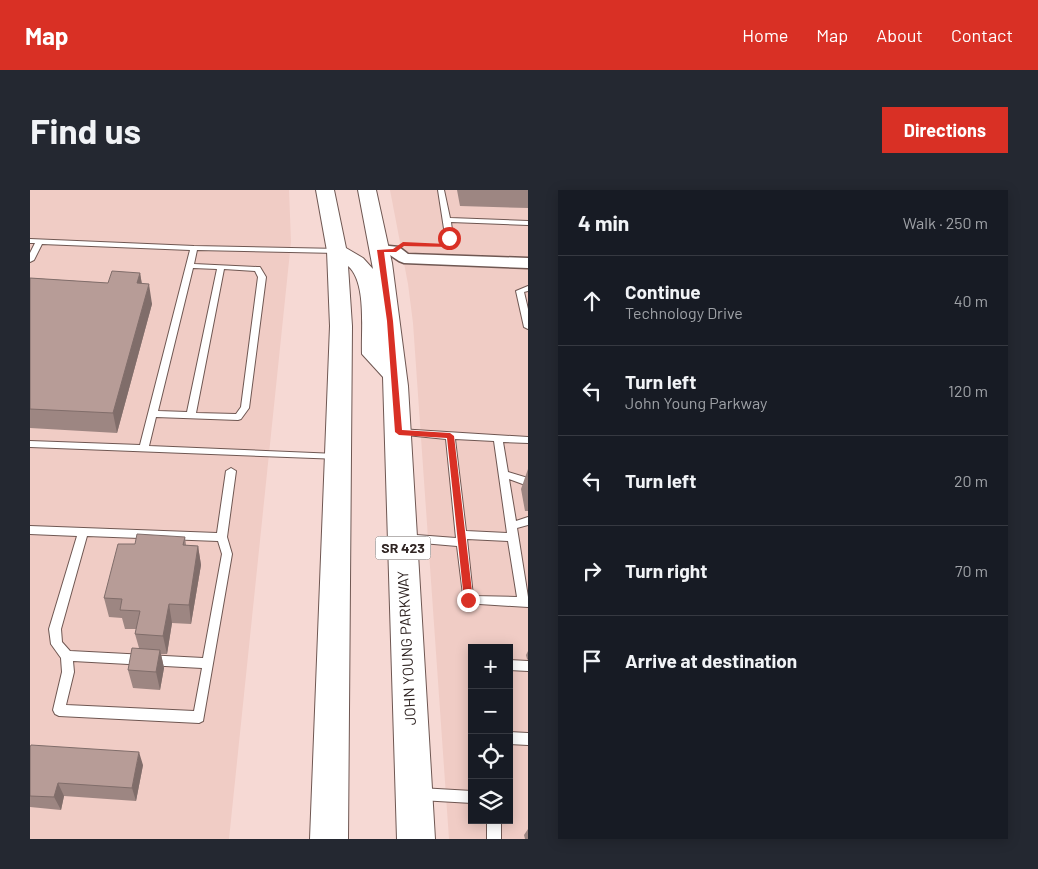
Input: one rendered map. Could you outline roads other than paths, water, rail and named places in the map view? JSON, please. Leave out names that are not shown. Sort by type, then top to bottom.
[{"type":"main road","points":[[325,190],[337,251],[340,326],[330,839]]},
{"type":"main road","points":[[338,190],[350,232],[372,244]]},
{"type":"main road","name":"JOHN YOUNG PARKWAY","points":[[367,190],[372,244],[395,375],[416,839]]},
{"type":"main road","points":[[337,251],[358,263],[365,273],[369,286],[374,354],[395,375]]},
{"type":"street","points":[[372,244],[528,248]]},
{"type":"street","points":[[372,244],[404,258],[528,263]]},
{"type":"lane","points":[[441,190],[450,246]]},
{"type":"lane","points":[[447,220],[528,223]]},
{"type":"lane","points":[[30,241],[194,248],[337,251]]},
{"type":"lane","points":[[30,260],[39,242]]},
{"type":"lane","points":[[144,449],[194,248]]},
{"type":"lane","points":[[152,414],[238,418],[245,408],[262,277],[257,269],[189,266]]},
{"type":"lane","points":[[191,416],[221,267]]},
{"type":"lane","points":[[528,288],[520,291],[528,327]]},
{"type":"lane","points":[[399,432],[528,440]]},
{"type":"lane","points":[[450,436],[463,539],[468,600],[526,602],[512,532],[498,438]]},
{"type":"lane","points":[[30,444],[338,457]]},
{"type":"lane","points":[[83,532],[55,629],[57,644],[67,656],[68,672],[59,710],[199,717],[227,554],[222,537],[231,471]]},
{"type":"lane","points":[[504,474],[528,482]]},
{"type":"lane","points":[[402,538],[463,539],[512,532],[528,521]]},
{"type":"lane","points":[[30,530],[222,537]]},
{"type":"lane","points":[[67,656],[208,663]]},
{"type":"lane","points":[[513,665],[528,666]]},
{"type":"lane","points":[[513,738],[528,739]]},
{"type":"lane","points":[[414,794],[468,797]]},
{"type":"lane","points":[[494,824],[494,839]]}]
